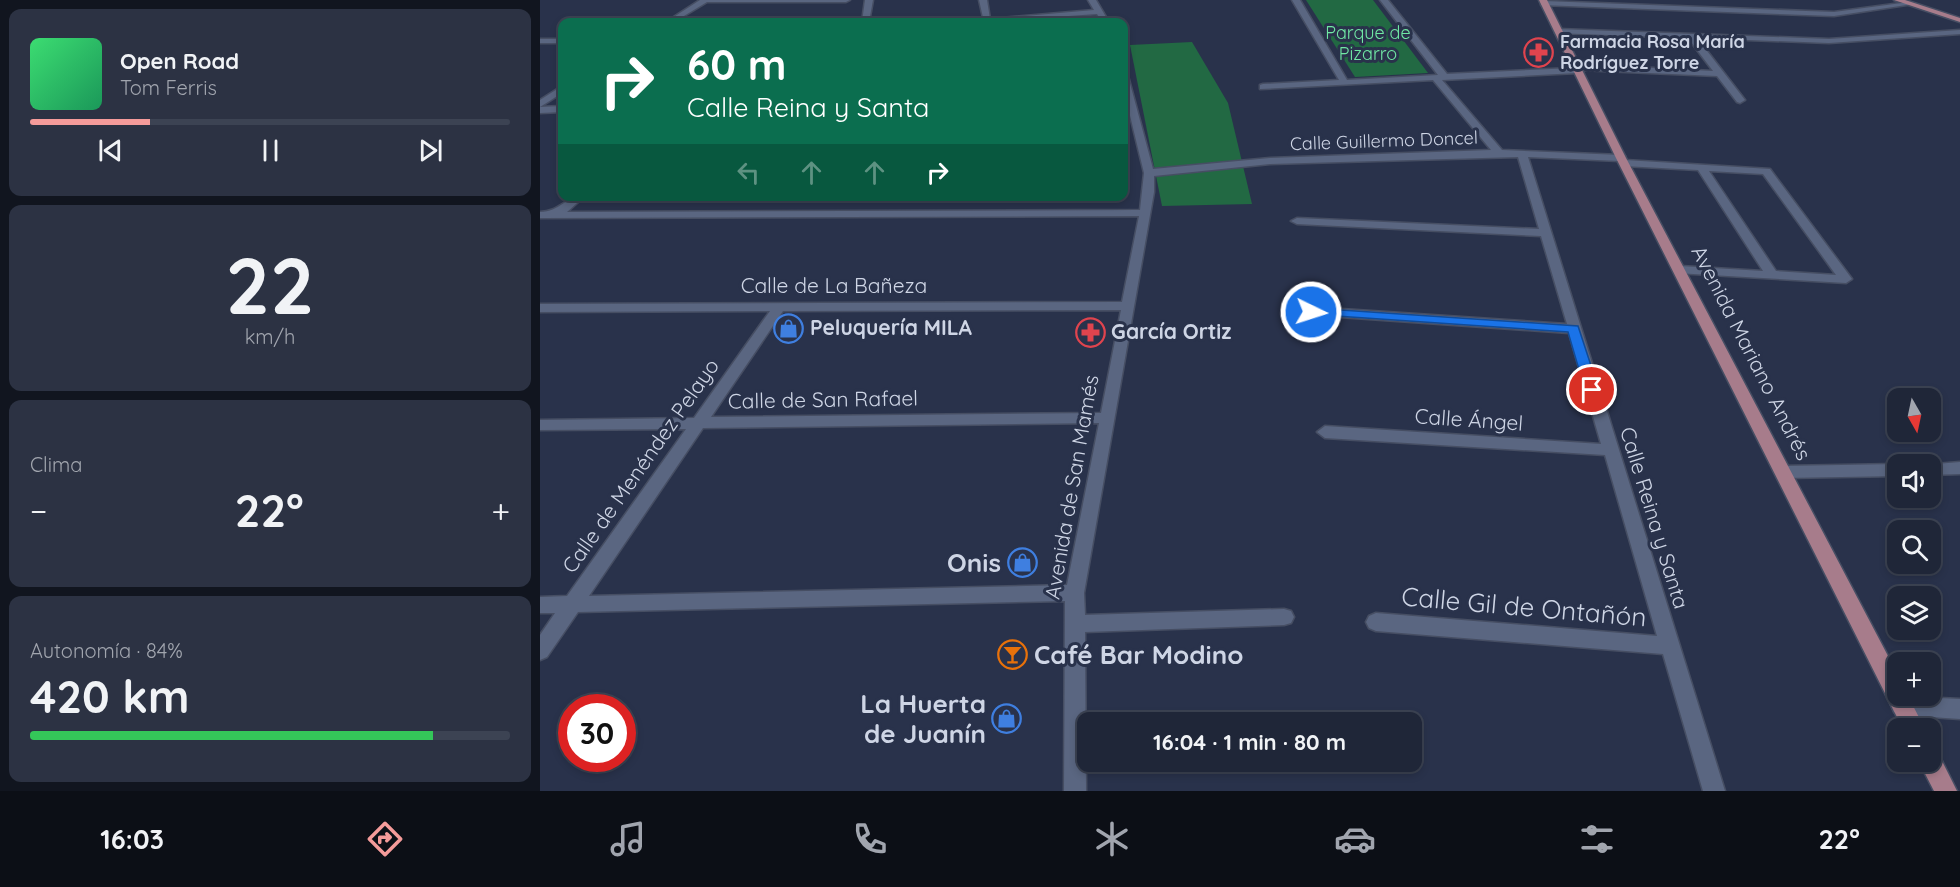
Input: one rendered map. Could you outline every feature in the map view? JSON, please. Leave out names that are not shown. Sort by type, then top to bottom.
[{"type":"main road","points":[[1898,0],[1960,20]]},
{"type":"main road","name":"Avenida Mariano Andrés","points":[[1541,1],[1887,675]]},
{"type":"main road","points":[[1936,772],[1946,791]]},
{"type":"street","points":[[677,18],[707,0],[846,0]]},
{"type":"street","points":[[866,18],[869,0]]},
{"type":"street","points":[[983,0],[986,18]]},
{"type":"street","points":[[1092,0],[1103,18]]},
{"type":"street","points":[[1296,0],[1345,83]]},
{"type":"street","points":[[1384,0],[1499,153]]},
{"type":"street","points":[[1541,1],[1834,14],[1909,4]]},
{"type":"street","points":[[1032,18],[1099,12]]},
{"type":"street","points":[[1558,31],[1829,41],[1960,32]]},
{"type":"street","points":[[1690,35],[1740,100]]},
{"type":"street","points":[[540,40],[558,41]]},
{"type":"street","points":[[1263,87],[1577,69],[1720,74]]},
{"type":"street","points":[[540,104],[558,92]]},
{"type":"street","name":"Avenida de San Mamés","points":[[1076,791],[1075,593],[1129,306],[1145,213],[1149,173],[1136,139],[1128,97]]},
{"type":"street","points":[[540,110],[558,109]]},
{"type":"street","name":"Calle Guillermo Doncel","points":[[1149,173],[1243,163],[1499,153],[1766,171],[1846,279],[1772,275]]},
{"type":"street","name":"Calle Reina y Santa","points":[[1522,154],[1714,791]]},
{"type":"street","points":[[1701,167],[1772,275]]},
{"type":"street","points":[[557,214],[574,201]]},
{"type":"street","points":[[540,214],[1145,213]]},
{"type":"street","points":[[1297,221],[1545,233]]},
{"type":"street","points":[[1680,270],[1772,275]]},
{"type":"street","name":"Calle de Menéndez Pelayo","points":[[540,651],[780,306]]},
{"type":"street","name":"Calle de La Bañeza","points":[[540,308],[1129,306]]},
{"type":"street","points":[[1311,312],[1574,328]]},
{"type":"street","name":"Calle de San Rafael","points":[[540,424],[1107,418]]},
{"type":"street","name":"Calle Ángel","points":[[1325,432],[1610,450]]},
{"type":"street","points":[[1941,469],[1960,468]]},
{"type":"street","points":[[1784,472],[1887,470]]},
{"type":"street","points":[[540,605],[1075,593]]},
{"type":"street","name":"Avenida de San Mamés","points":[[1075,624],[1284,617]]},
{"type":"street","name":"Calle Gil de Ontañón","points":[[1376,622],[1669,646]]},
{"type":"street","points":[[1916,706],[1960,709]]},
{"type":"green space","name":"Parque de Pizarro","points":[[1306,0],[1373,0],[1428,73],[1355,77]]},
{"type":"green space","points":[[1192,42],[1228,103],[1252,204],[1162,206],[1130,45]]},
{"type":"place","name":"Farmacia Rosa María Rodríguez Torre","points":[[1539,52]]},
{"type":"place","name":"Peluquería MILA","points":[[789,328]]},
{"type":"place","name":"García Ortiz","points":[[1090,332]]},
{"type":"place","name":"Onis","points":[[1022,563]]},
{"type":"place","name":"Café Bar Modino","points":[[1013,655]]},
{"type":"place","name":"La Huerta de Juanín","points":[[1007,719]]},
{"type":"route","points":[[1311,312],[1574,328],[1592,390]]}]
